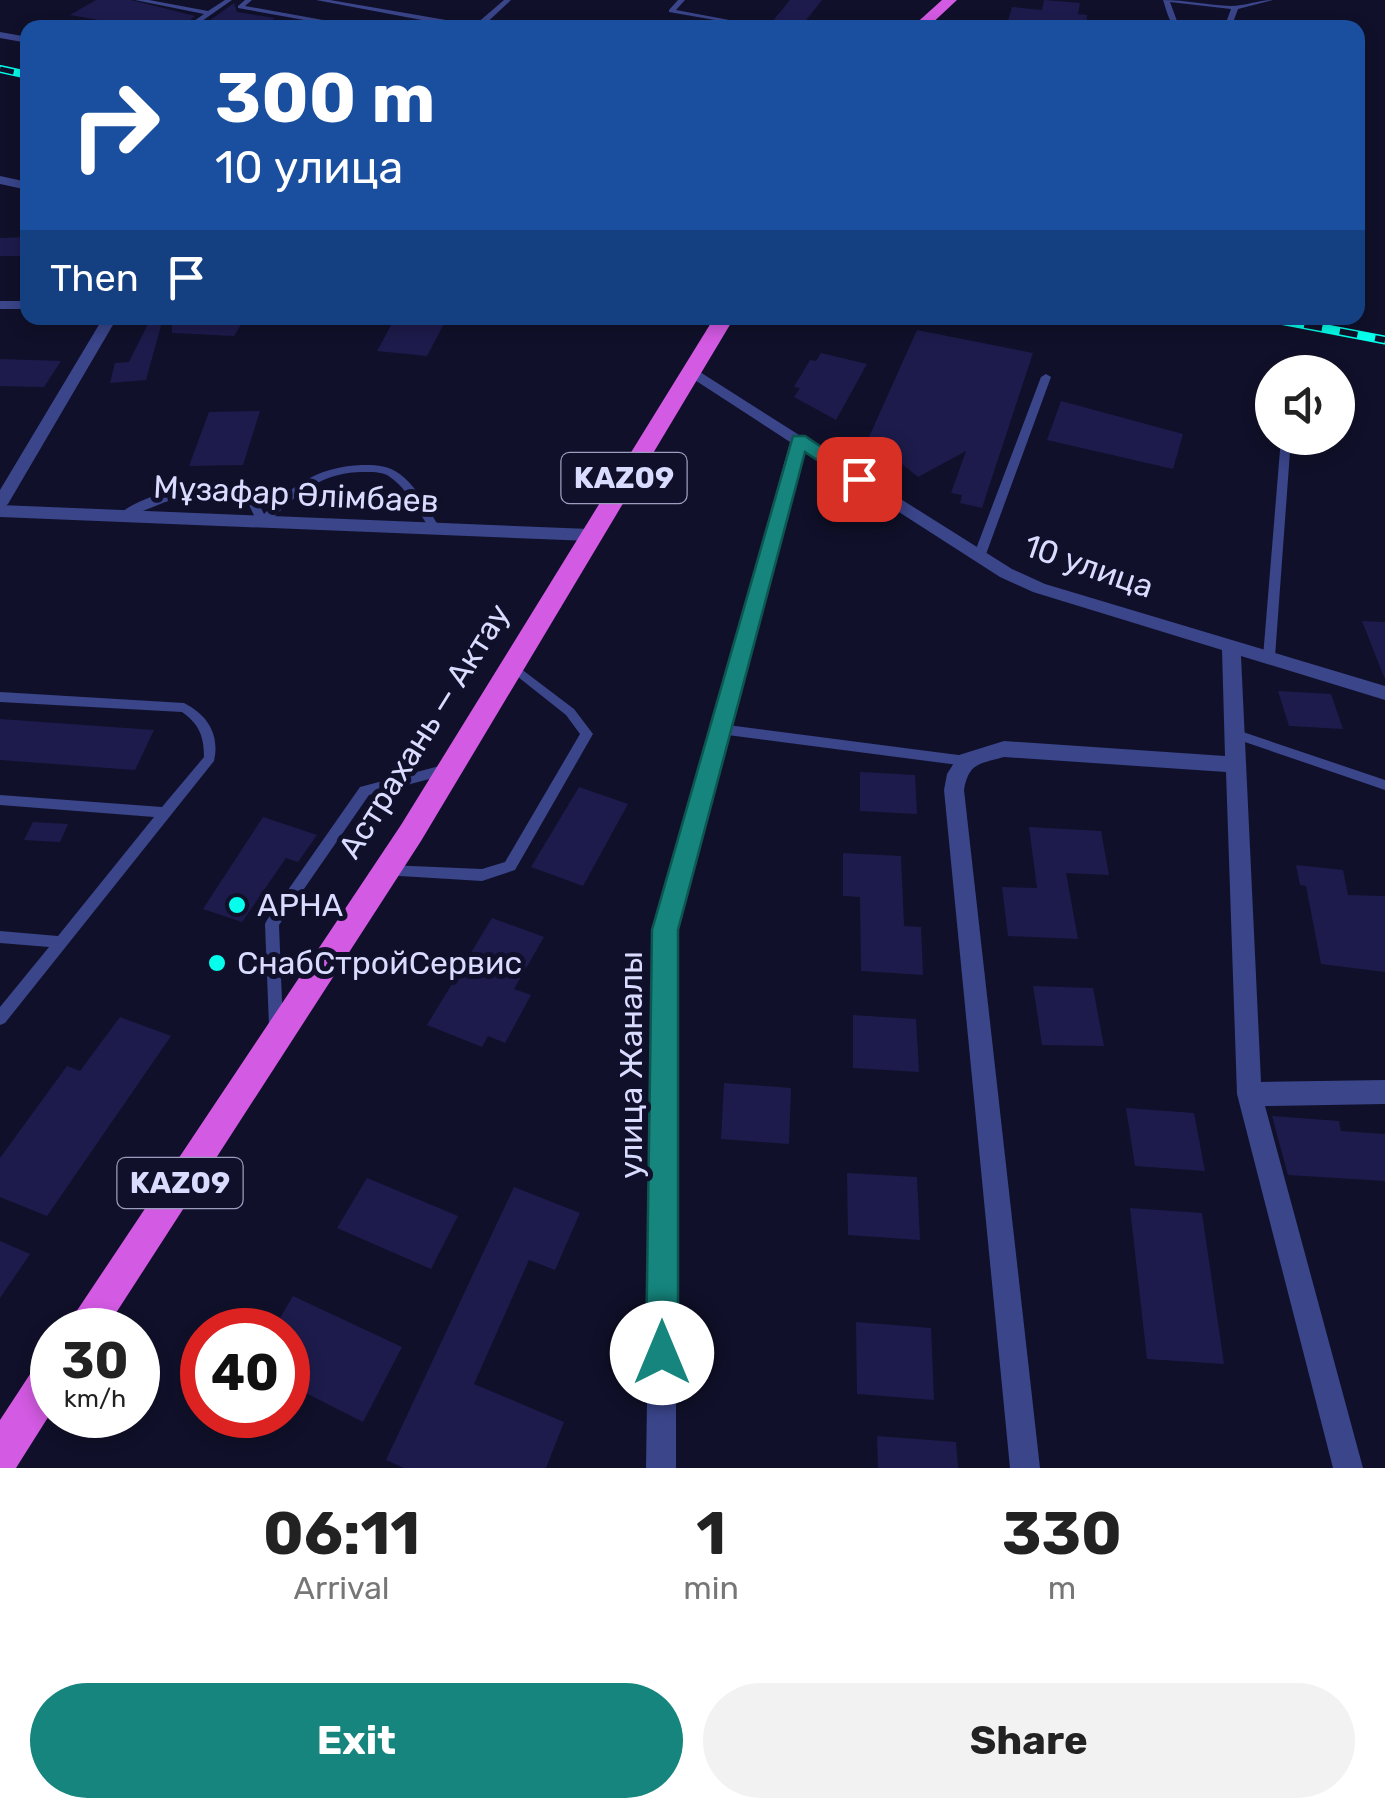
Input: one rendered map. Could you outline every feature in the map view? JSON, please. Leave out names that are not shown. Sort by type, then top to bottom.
[{"type":"highway","points":[[926,20],[950,0]]},
{"type":"highway","name":"Астрахань — Актау","points":[[97,1308],[386,871],[688,370],[719,325]]},
{"type":"highway","points":[[0,1456],[30,1410]]},
{"type":"street","points":[[0,507],[106,325]]},
{"type":"street","name":"10 улица","points":[[688,370],[980,557],[1039,588],[1385,694]]},
{"type":"street","name":"улица Жаналы","points":[[661,1468],[665,930],[799,440]]},
{"type":"street","name":"Мұзафар Әлімбаев","points":[[0,507],[437,531],[590,535]]},
{"type":"street","points":[[1230,645],[1249,1094],[1348,1468]]},
{"type":"street","points":[[1025,1468],[954,790],[956,774],[966,761],[1004,749],[1236,766]]},
{"type":"street","points":[[1249,1094],[1385,1092]]},
{"type":"lane","points":[[138,0],[210,13]]},
{"type":"lane","points":[[199,20],[229,0]]},
{"type":"lane","points":[[249,0],[240,7],[317,20]]},
{"type":"lane","points":[[319,0],[437,20]]},
{"type":"lane","points":[[486,20],[508,0]]},
{"type":"lane","points":[[682,0],[671,11],[729,20]]},
{"type":"lane","points":[[1169,0],[1236,8],[1270,0]]},
{"type":"lane","points":[[1231,20],[1236,8]]},
{"type":"lane","points":[[980,557],[1046,377]]},
{"type":"lane","points":[[1269,657],[1285,455]]},
{"type":"lane","points":[[121,516],[178,491],[239,488],[248,492],[262,522],[297,486],[320,474],[341,468],[380,469],[394,475],[437,531]]},
{"type":"lane","points":[[386,871],[482,875],[510,866],[587,734],[570,712],[512,666]]},
{"type":"lane","points":[[0,697],[184,708],[202,718],[211,737],[210,758],[0,1018]]},
{"type":"lane","points":[[720,729],[966,761]]},
{"type":"lane","points":[[1236,735],[1385,785]]},
{"type":"lane","points":[[276,1036],[272,924],[365,790],[450,768]]},
{"type":"lane","points":[[0,800],[165,813]]},
{"type":"lane","points":[[0,938],[60,942]]},
{"type":"building","points":[[96,0],[131,0],[195,16],[190,20],[99,20],[70,15]]},
{"type":"building","points":[[790,0],[822,0],[806,20],[774,20]]},
{"type":"building","points":[[1044,0],[1080,3],[1078,14],[1087,15],[1087,20],[1008,20],[1012,7],[1042,10]]},
{"type":"building","points":[[234,3],[237,12],[275,18],[272,20],[210,20]]},
{"type":"building","points":[[20,237],[20,256],[0,256],[0,238]]},
{"type":"building","points":[[148,325],[161,325],[146,380],[110,383],[115,363],[129,362]]},
{"type":"building","points":[[172,325],[241,325],[234,336],[172,333]]},
{"type":"building","points":[[391,325],[443,325],[427,356],[377,351]]},
{"type":"building","points":[[917,330],[1033,353],[982,508],[960,503],[962,495],[951,493],[966,451],[918,477],[869,437]]},
{"type":"building","points":[[821,353],[867,364],[836,420],[794,397],[800,388],[794,387],[810,360],[816,361]]},
{"type":"building","points":[[0,359],[61,361],[44,387],[0,386]]},
{"type":"building","points":[[1061,401],[1183,434],[1173,469],[1047,440]]},
{"type":"building","points":[[260,411],[243,465],[189,466],[209,412]]},
{"type":"building","points":[[1362,621],[1385,622],[1385,677],[1384,677]]},
{"type":"building","points":[[1278,691],[1331,694],[1343,729],[1289,726]]},
{"type":"building","points":[[0,719],[154,730],[135,770],[0,760]]},
{"type":"building","points":[[860,772],[915,775],[917,814],[860,811]]},
{"type":"building","points":[[579,787],[628,804],[583,886],[531,867]]},
{"type":"building","points":[[263,817],[317,835],[298,862],[286,858],[242,922],[203,909]]},
{"type":"building","points":[[33,822],[68,824],[60,842],[24,840]]},
{"type":"building","points":[[1029,827],[1101,831],[1109,875],[1066,873],[1078,939],[1008,936],[1002,887],[1037,888]]},
{"type":"building","points":[[843,853],[901,856],[904,926],[921,927],[923,975],[861,971],[860,897],[843,896]]},
{"type":"building","points":[[1296,865],[1343,870],[1348,895],[1385,896],[1385,972],[1321,964],[1306,886],[1300,885]]},
{"type":"building","points":[[492,918],[544,937],[514,989],[531,995],[505,1043],[488,1036],[482,1047],[427,1025]]},
{"type":"building","points":[[1033,986],[1093,988],[1104,1046],[1042,1045]]},
{"type":"building","points":[[853,1015],[916,1019],[919,1072],[853,1068]]},
{"type":"building","points":[[120,1017],[171,1036],[47,1216],[0,1197],[0,1158],[67,1066],[80,1071]]},
{"type":"building","points":[[724,1083],[791,1088],[789,1144],[721,1139]]},
{"type":"building","points":[[1126,1108],[1194,1113],[1205,1171],[1135,1166]]},
{"type":"building","points":[[1272,1116],[1339,1121],[1341,1131],[1385,1134],[1385,1181],[1288,1175]]},
{"type":"building","points":[[847,1173],[917,1177],[920,1240],[848,1235]]},
{"type":"building","points":[[367,1178],[458,1216],[431,1269],[337,1228]]},
{"type":"building","points":[[514,1187],[580,1213],[555,1270],[529,1260],[474,1384],[564,1422],[546,1468],[404,1468],[386,1460]]},
{"type":"building","points":[[1130,1208],[1202,1213],[1224,1364],[1147,1359]]},
{"type":"building","points":[[0,1241],[30,1254],[0,1298]]},
{"type":"building","points":[[293,1296],[402,1347],[363,1422],[310,1395],[310,1308],[286,1308]]},
{"type":"building","points":[[856,1322],[931,1328],[934,1400],[857,1394]]},
{"type":"building","points":[[877,1436],[956,1442],[958,1468],[878,1468]]},
{"type":"railway","points":[[0,69],[20,73]]},
{"type":"railway","points":[[1306,325],[1385,340]]},
{"type":"place","name":"АРНА","points":[[237,905]]},
{"type":"place","name":"СнабСтройСервис","points":[[217,963]]},
{"type":"route","points":[[662,1353],[665,930],[799,440],[859,479]]}]
